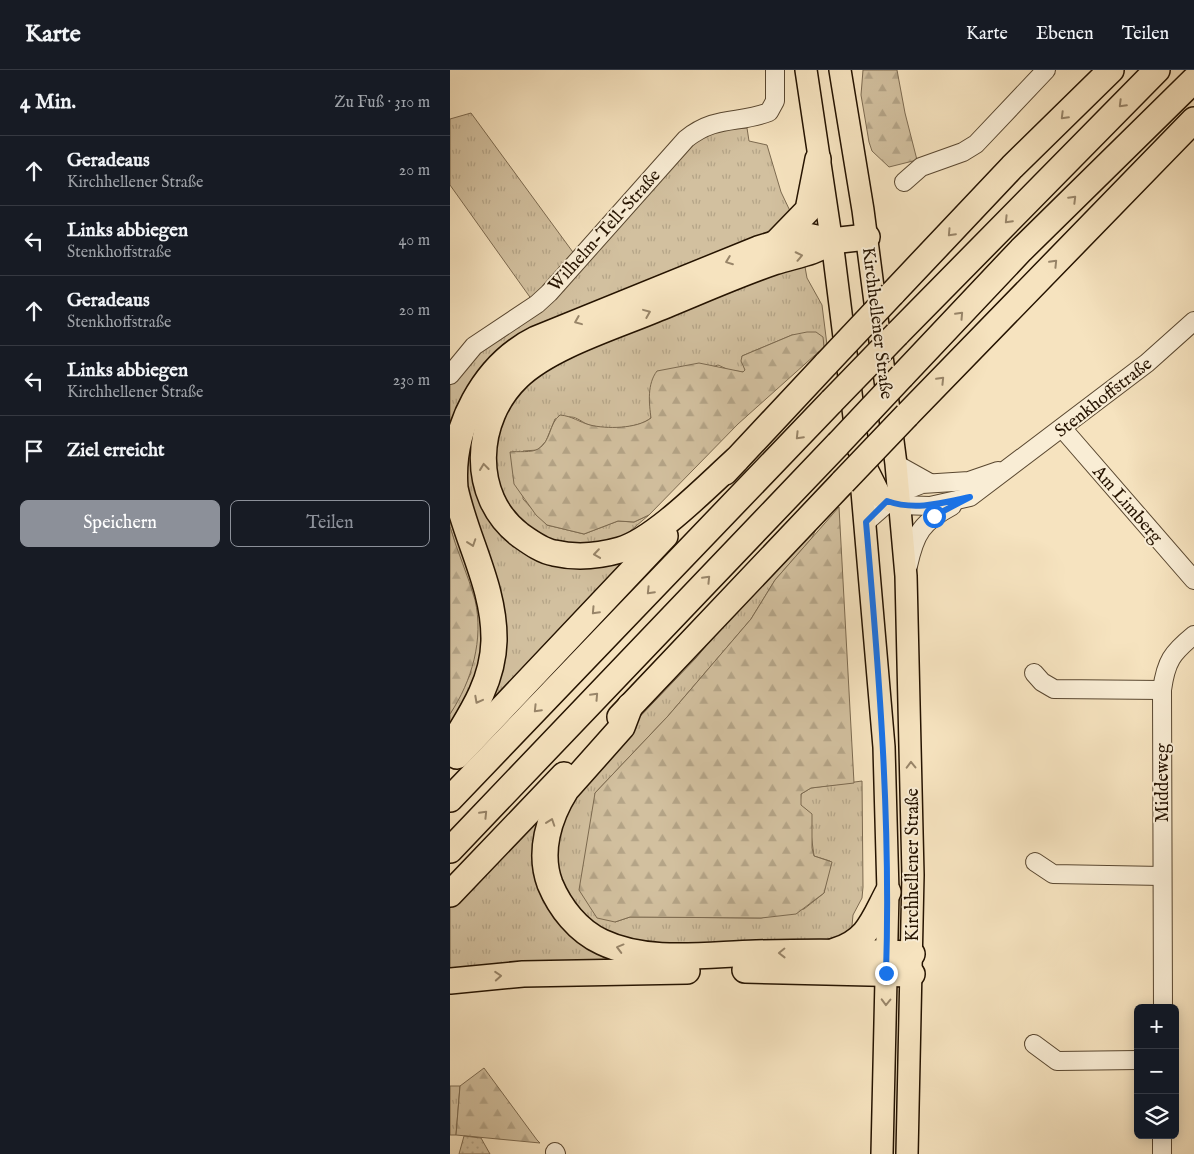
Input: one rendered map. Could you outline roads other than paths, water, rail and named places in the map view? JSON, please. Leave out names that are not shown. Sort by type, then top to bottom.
[{"type":"highway","points":[[450,763],[526,686],[1012,168],[1111,70]]},
{"type":"highway","points":[[450,800],[832,401],[1157,70]]},
{"type":"highway","points":[[450,894],[630,706],[853,462],[902,376],[1021,250],[1194,80]]},
{"type":"highway","points":[[450,850],[853,462],[907,415],[1194,120]]},
{"type":"highway","points":[[775,244],[808,210],[818,159]]},
{"type":"highway","points":[[450,748],[486,687],[494,642],[491,599],[455,486],[456,445],[462,420],[474,395],[510,355],[536,339],[775,244],[807,236],[832,241],[866,236]]},
{"type":"highway","points":[[736,460],[643,541],[620,550],[574,556],[552,553],[532,544],[514,530],[499,514],[490,497],[485,478],[483,444],[494,408],[518,376],[538,361],[602,331],[767,265],[818,250],[832,241]]},
{"type":"highway","points":[[630,706],[622,727],[559,800],[548,830],[545,862],[548,877],[558,898],[576,924],[603,943],[622,949],[657,954],[831,952],[887,963]]},
{"type":"highway","points":[[831,952],[851,946],[864,935],[888,892]]},
{"type":"highway","points":[[450,981],[523,974],[744,970],[887,963],[912,964]]},
{"type":"main road","name":"Kirchhellener Straße","points":[[806,70],[818,159],[832,241],[853,462],[866,522],[883,729],[888,892],[882,1154]]},
{"type":"main road","name":"Kirchhellener Straße","points":[[840,70],[866,236],[896,464],[895,500],[906,576],[913,867],[907,1154]]},
{"type":"main road","name":"Kirchhellener Straße","points":[[853,462],[876,491],[895,500]]},
{"type":"street","name":"Wilhelm-Tell-Straße","points":[[450,375],[474,346],[537,304],[549,293],[686,139],[696,131],[723,120],[758,116],[769,112],[775,100],[775,70]]},
{"type":"street","points":[[904,182],[921,167],[963,152],[976,144],[1046,70]]},
{"type":"street","name":"Stenkhoffstraße","points":[[895,500],[930,506],[970,497],[1147,363],[1194,321]]},
{"type":"street","name":"Am Limberg","points":[[1062,428],[1194,580]]},
{"type":"street","points":[[896,464],[930,483]]},
{"type":"street","name":"Stenkhoffstraße","points":[[866,522],[895,500],[922,484],[969,481],[1008,468]]},
{"type":"street","name":"Kirchhellener Straße","points":[[906,576],[915,537],[921,529],[934,516],[970,497]]},
{"type":"street","name":"Middeweg","points":[[1163,1004],[1162,690],[1165,666],[1180,646],[1194,635]]},
{"type":"street","points":[[1034,673],[1042,682],[1054,688],[1162,690]]},
{"type":"street","points":[[1035,862],[1053,874],[1162,876]]},
{"type":"street","points":[[1034,1044],[1058,1061],[1134,1060]]},
{"type":"street","points":[[1162,1139],[1162,1154]]}]
